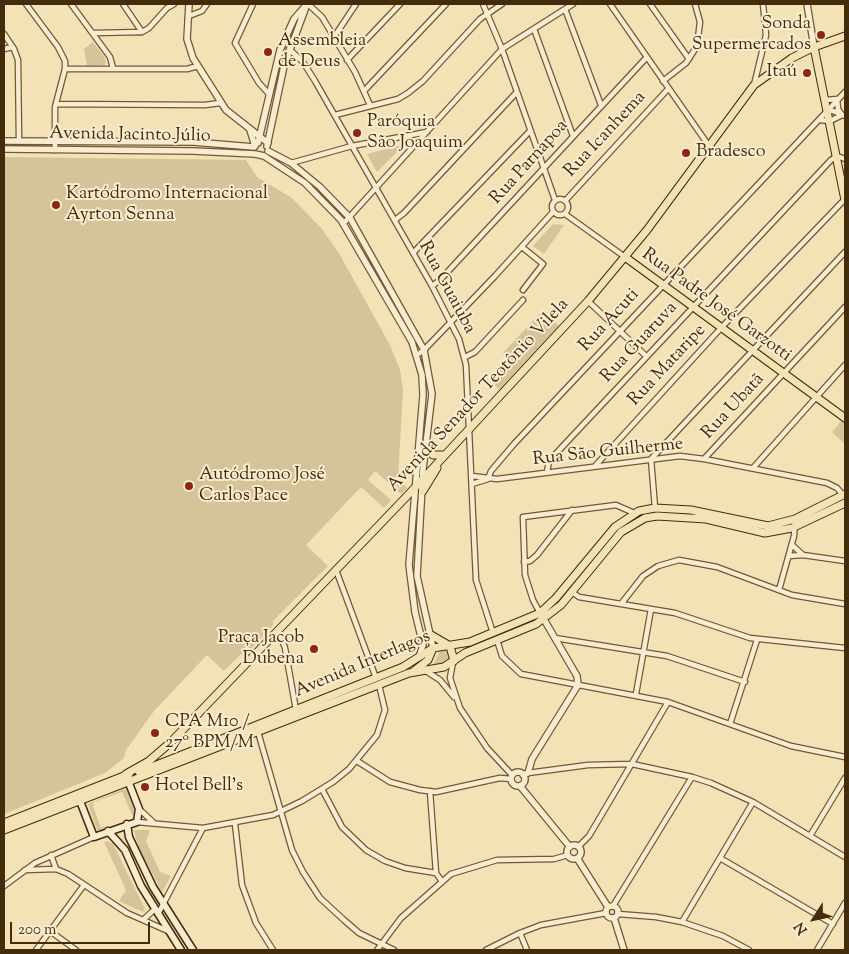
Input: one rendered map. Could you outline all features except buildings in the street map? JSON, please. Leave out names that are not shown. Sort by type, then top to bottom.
[{"type":"main road","name":"Avenida Senador Teotônio Vilela","points":[[127,778],[158,755],[416,486],[588,301],[625,257],[754,86],[767,74],[814,47],[845,36]]},
{"type":"main road","points":[[814,47],[845,199]]},
{"type":"main road","name":"Rua Padre José Garzotti","points":[[625,257],[845,418]]},
{"type":"main road","points":[[427,446],[433,455],[445,455]]},
{"type":"main road","points":[[423,491],[445,455]]},
{"type":"main road","name":"Avenida Interlagos","points":[[4,830],[80,801],[135,773],[296,710],[377,682],[409,673],[444,667],[465,653],[544,619],[572,592],[621,532],[645,518],[657,516],[706,519],[765,533],[796,523],[845,498]]},
{"type":"main road","name":"Avenida Interlagos","points":[[4,823],[87,790],[258,732],[377,682],[433,648],[463,644],[540,613],[556,598],[615,527],[634,513],[655,508],[707,512],[768,526],[796,523]]},
{"type":"main road","points":[[430,635],[450,646],[454,661]]},
{"type":"main road","points":[[409,673],[426,662],[433,648]]},
{"type":"main road","points":[[87,790],[80,801],[94,837],[137,822],[139,808],[127,778]]},
{"type":"main road","points":[[127,824],[132,845],[163,905],[193,950]]},
{"type":"main road","points":[[108,831],[125,850],[141,886],[181,950]]},
{"type":"street","points":[[26,4],[61,52],[65,69],[56,104],[55,150]]},
{"type":"street","points":[[72,4],[110,56],[113,68]]},
{"type":"street","points":[[123,4],[142,32]]},
{"type":"street","points":[[94,33],[142,32],[149,28],[174,4]]},
{"type":"street","points":[[189,4],[188,45],[220,103],[259,136],[268,147],[320,186],[350,218],[424,350],[432,394],[423,477],[417,576],[423,610],[433,648]]},
{"type":"street","points":[[189,16],[202,10],[207,4]]},
{"type":"street","points":[[253,4],[235,43],[269,94]]},
{"type":"street","points":[[255,154],[283,43],[294,19],[307,4]]},
{"type":"street","points":[[307,4],[318,11],[334,36],[370,105]]},
{"type":"street","points":[[307,4],[284,66],[268,147],[264,156],[305,183],[343,224],[396,312],[417,355],[422,375],[423,395],[409,565],[415,612],[423,644],[419,657]]},
{"type":"street","points":[[334,36],[356,4]]},
{"type":"street","points":[[347,60],[400,4]]},
{"type":"street","points":[[364,91],[446,4]]},
{"type":"street","points":[[483,4],[502,49],[544,168],[566,212]]},
{"type":"street","points":[[335,116],[398,98],[416,88],[488,14],[502,4]]},
{"type":"street","points":[[343,224],[502,49],[573,4]]},
{"type":"street","points":[[610,4],[709,147]]},
{"type":"street","points":[[650,4],[689,59]]},
{"type":"street","points":[[663,81],[680,69],[697,46],[700,30],[695,4]]},
{"type":"street","points":[[754,86],[766,35],[763,4]]},
{"type":"street","points":[[807,4],[814,47]]},
{"type":"street","points":[[565,9],[601,105]]},
{"type":"street","points":[[534,29],[573,136]]},
{"type":"street","points":[[4,34],[13,47],[18,60],[19,141]]},
{"type":"street","points":[[4,49],[13,47]]},
{"type":"street","name":"Rua Guaiuba","points":[[289,49],[304,62],[377,187],[452,321],[465,358],[476,580],[493,633]]},
{"type":"street","name":"Rua Parnapoa","points":[[432,286],[440,280],[646,57]]},
{"type":"street","points":[[65,69],[187,69],[198,66]]},
{"type":"street","points":[[759,66],[767,74]]},
{"type":"street","name":"Rua Icanhema","points":[[558,199],[668,89]]},
{"type":"street","points":[[394,220],[404,213],[516,92]]},
{"type":"street","name":"Rua Acuti","points":[[488,480],[491,471],[498,462],[845,92]]},
{"type":"street","points":[[826,100],[837,99],[838,109],[844,116]]},
{"type":"street","points":[[56,104],[205,105],[220,103]]},
{"type":"street","points":[[828,110],[844,116]]},
{"type":"street","points":[[820,120],[830,120],[844,116]]},
{"type":"street","points":[[250,130],[256,145]]},
{"type":"street","points":[[413,253],[530,131]]},
{"type":"street","points":[[291,163],[352,146],[428,132]]},
{"type":"street","name":"Avenida Jacinto Júlio","points":[[4,141],[193,142],[256,145],[263,143],[268,147]]},
{"type":"street","name":"Avenida Jacinto Júlio","points":[[4,149],[193,151],[264,156]]},
{"type":"street","points":[[837,156],[845,159]]},
{"type":"street","name":"Rua Guaruva","points":[[548,472],[549,461],[692,306],[837,156]]},
{"type":"street","points":[[417,355],[424,350],[522,247],[553,212],[552,206],[558,199]]},
{"type":"street","name":"Rua Mataripe","points":[[595,466],[721,328],[845,199]]},
{"type":"street","name":"Rua Padre José Garzotti","points":[[553,212],[557,215],[566,212],[570,217],[625,257]]},
{"type":"street","points":[[522,247],[543,264],[523,290]]},
{"type":"street","points":[[655,508],[651,459],[751,350],[845,252]]},
{"type":"street","points":[[465,358],[475,352],[523,300]]},
{"type":"street","points":[[588,301],[646,356]]},
{"type":"street","name":"Rua Ubatã","points":[[704,459],[845,307]]},
{"type":"street","points":[[753,468],[845,365]]},
{"type":"street","name":"Rua São Guilherme","points":[[472,484],[488,480],[680,456],[828,483],[837,488],[845,498]]},
{"type":"street","name":"Rua São Guilherme","points":[[472,476],[488,480]]},
{"type":"street","points":[[520,786],[524,782],[532,759],[578,685],[577,676],[540,613],[527,585],[524,562],[523,517],[616,505],[634,513]]},
{"type":"street","points":[[524,562],[530,561],[537,555],[572,510]]},
{"type":"street","points":[[778,590],[789,556],[796,523]]},
{"type":"street","points":[[792,544],[803,555]]},
{"type":"street","points":[[789,556],[803,555],[845,560]]},
{"type":"street","points":[[621,604],[643,576],[658,566],[679,560],[717,567],[792,596],[845,604]]},
{"type":"street","points":[[137,822],[203,828],[235,824],[281,812],[322,789],[357,761],[381,727],[385,704],[336,570]]},
{"type":"street","points":[[572,592],[578,597],[682,615],[757,640],[845,648]]},
{"type":"street","points":[[636,694],[651,609]]},
{"type":"street","points":[[415,612],[423,610]]},
{"type":"street","points":[[275,633],[282,640],[285,648],[296,710]]},
{"type":"street","points":[[555,638],[667,656],[745,682]]},
{"type":"street","points":[[497,640],[502,656],[521,674],[636,694],[668,702],[791,746],[845,757]]},
{"type":"street","points":[[730,724],[757,640]]},
{"type":"street","points":[[454,661],[450,678],[456,699]]},
{"type":"street","points":[[426,671],[440,680],[456,699],[484,744],[512,777],[514,784],[520,786],[570,847]]},
{"type":"street","points":[[570,847],[578,847],[586,842],[668,702]]},
{"type":"street","points":[[258,732],[292,850],[303,872],[320,898],[359,933],[394,950]]},
{"type":"street","points":[[357,761],[390,782],[408,788],[430,791],[450,790],[512,777],[517,772],[526,774],[588,765],[632,764],[692,776],[711,782],[753,802],[845,857]]},
{"type":"street","points":[[692,776],[609,909],[608,917],[656,917],[682,922],[723,936],[749,950]]},
{"type":"street","points":[[810,836],[845,778]]},
{"type":"street","points":[[322,789],[342,827],[366,850],[385,861],[405,868],[436,874]]},
{"type":"street","points":[[430,791],[436,874],[441,880]]},
{"type":"street","points":[[682,922],[753,802]]},
{"type":"street","points":[[139,808],[153,822]]},
{"type":"street","points":[[235,824],[242,885],[256,923],[273,950]]},
{"type":"street","points":[[143,920],[163,905],[203,828]]},
{"type":"street","points":[[4,886],[25,870],[51,855],[94,837]]},
{"type":"street","points":[[568,855],[570,847]]},
{"type":"street","points":[[568,855],[572,859],[577,858],[581,853],[578,847]]},
{"type":"street","points":[[51,855],[56,869]]},
{"type":"street","points":[[377,950],[401,918],[441,880],[465,868],[496,860],[554,859],[568,855]]},
{"type":"street","points":[[577,858],[609,909]]},
{"type":"street","points":[[720,858],[833,924]]},
{"type":"street","points":[[25,870],[56,869],[68,874],[127,913],[168,931]]},
{"type":"street","points":[[36,950],[84,885]]},
{"type":"street","points":[[817,950],[845,902]]},
{"type":"street","points":[[486,950],[520,933],[561,920],[609,909],[617,909],[616,916],[624,950]]},
{"type":"street","points":[[50,931],[76,950]]},
{"type":"street","points":[[520,933],[528,950]]},
{"type":"shaded area","points":[[93,42],[104,56],[105,65],[87,66],[84,49]]},
{"type":"shaded area","points":[[403,146],[377,172],[367,154]]},
{"type":"shaded area","name":"Autódromo José Carlos Pace","points":[[4,157],[246,160],[257,177],[292,198],[322,229],[340,255],[390,345],[400,370],[403,390],[398,479],[407,488],[401,494],[375,471],[368,480],[391,500],[384,508],[361,487],[306,545],[328,566],[272,622],[274,624],[246,654],[241,654],[224,671],[207,655],[154,711],[126,750],[124,758],[105,773],[4,814]]},
{"type":"shaded area","points":[[553,224],[564,225],[544,254],[533,246]]},
{"type":"shaded area","points":[[542,311],[559,326],[500,390],[491,381],[510,360],[503,353]]},
{"type":"shaded area","points":[[842,420],[845,423],[845,444],[832,432]]},
{"type":"shaded area","points":[[441,649],[450,649],[453,656],[448,662],[433,665]]},
{"type":"shaded area","points":[[126,788],[134,805],[134,814],[132,815],[122,792],[94,802],[93,806],[101,828],[105,826],[103,830],[97,830],[88,804]]},
{"type":"shaded area","points":[[134,830],[150,830],[146,841],[160,872],[171,876],[162,892],[139,848]]},
{"type":"shaded area","points":[[107,841],[113,844],[145,909],[143,912],[119,901],[126,890],[104,842]]},
{"type":"place","name":"Sonda Supermercados","points":[[821,35]]},
{"type":"place","name":"Assembleia de Deus","points":[[268,52]]},
{"type":"place","name":"Itaú","points":[[807,73]]},
{"type":"place","name":"Paróquia São Joaquim","points":[[357,133]]},
{"type":"place","name":"Bradesco","points":[[686,153]]},
{"type":"place","name":"Kartódromo Internacional Ayrton Senna","points":[[56,205]]},
{"type":"place","name":"Autódromo José Carlos Pace","points":[[189,486]]},
{"type":"place","name":"Praça Jacob Dubena","points":[[314,649]]},
{"type":"place","name":"CPA M10 / 27º BPM/M","points":[[155,733]]},
{"type":"place","name":"Hotel Bell's","points":[[145,787]]}]
